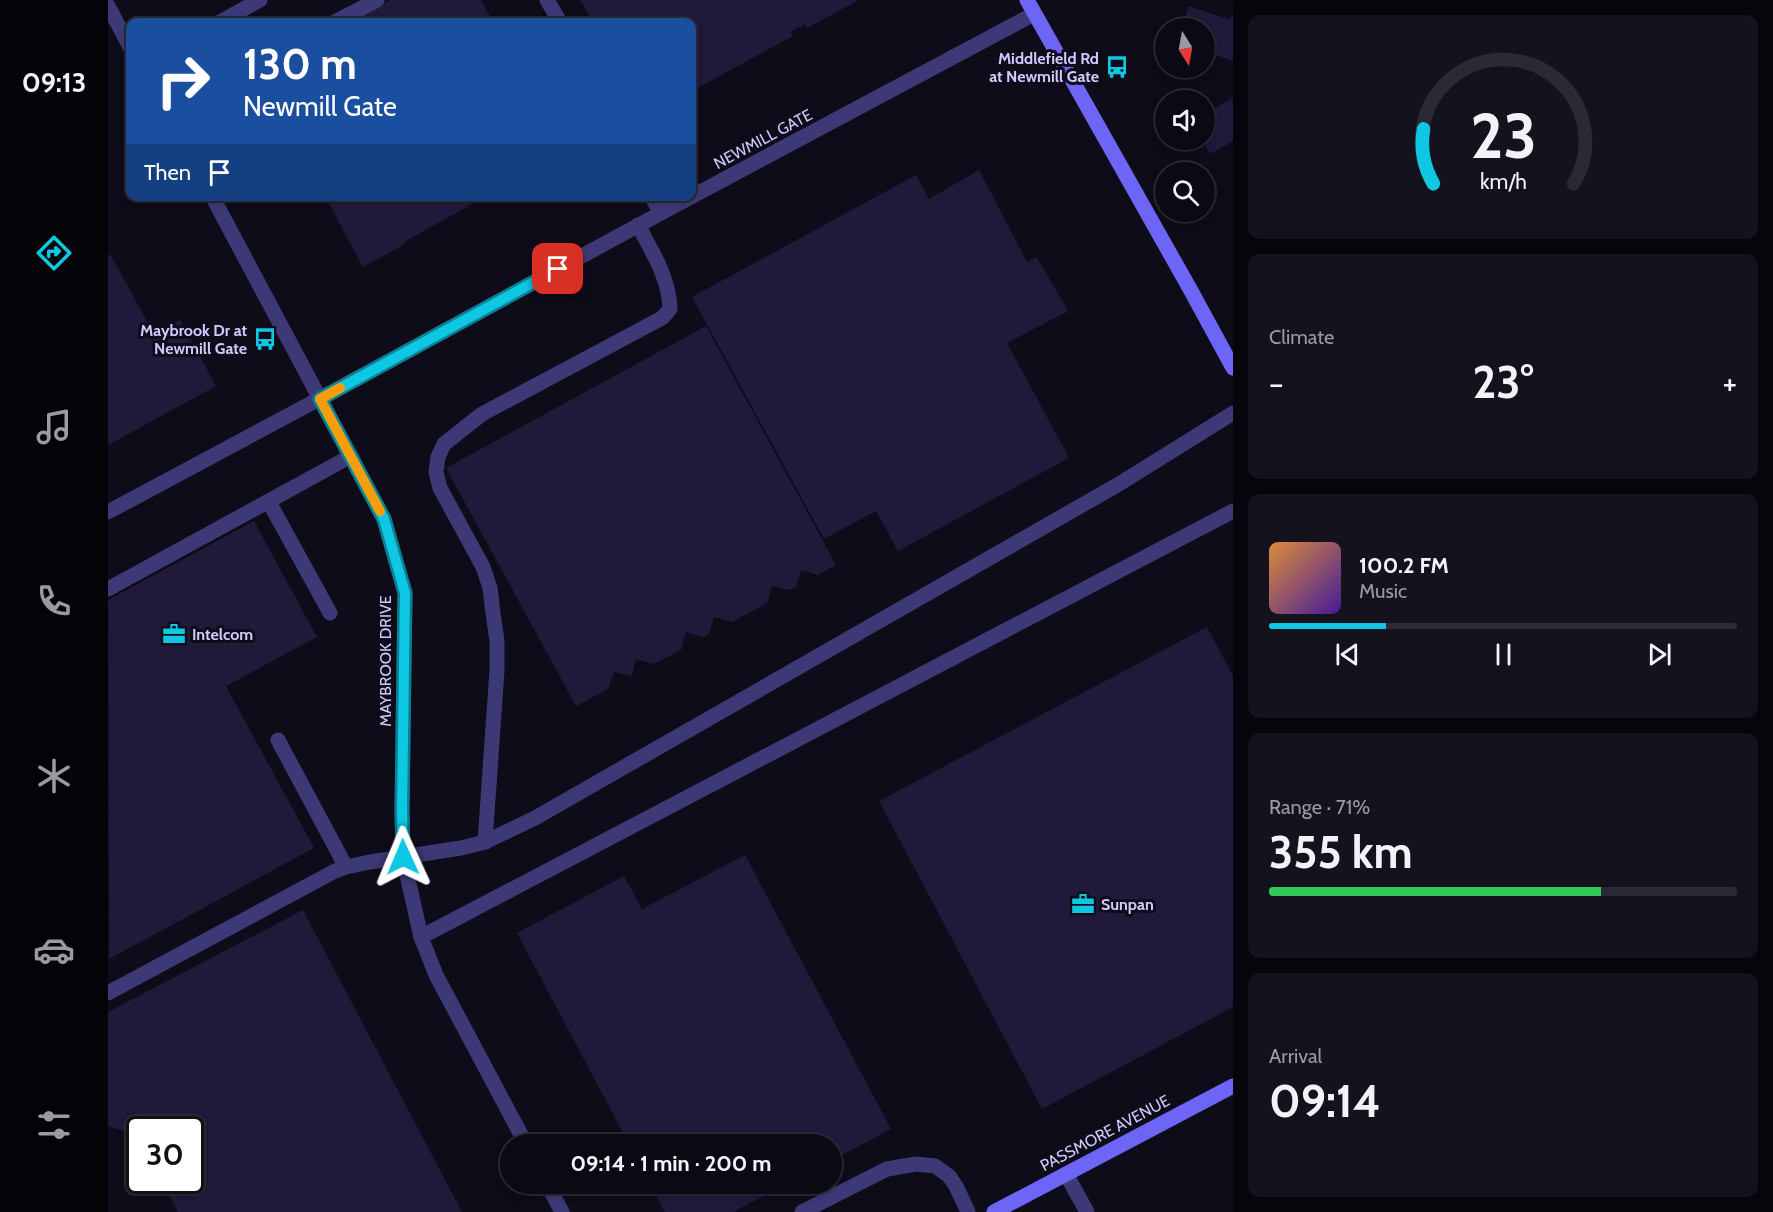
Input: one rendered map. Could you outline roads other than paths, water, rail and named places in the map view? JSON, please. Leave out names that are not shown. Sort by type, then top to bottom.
[{"type":"main road","points":[[1027,0],[1233,368]]},
{"type":"main road","name":"PASSMORE AVENUE","points":[[994,1212],[1233,1086]]},
{"type":"street","points":[[227,18],[260,0]]},
{"type":"street","points":[[342,18],[376,0]]},
{"type":"street","points":[[547,0],[558,18]]},
{"type":"street","points":[[108,6],[126,40]]},
{"type":"street","name":"NEWMILL GATE","points":[[696,194],[1034,14]]},
{"type":"street","name":"MAYBROOK DRIVE","points":[[215,201],[384,519],[405,593],[403,857],[421,937],[436,975],[521,1134]]},
{"type":"street","points":[[654,201],[661,213]]},
{"type":"street","name":"NEWMILL GATE","points":[[108,512],[683,201]]},
{"type":"street","points":[[485,842],[497,670],[494,613],[483,567],[440,488],[436,472],[438,457],[444,444],[482,414],[662,318],[670,309],[667,283],[638,225]]},
{"type":"street","points":[[108,993],[335,871],[346,867],[485,842],[535,818],[1109,489],[1233,413]]},
{"type":"street","points":[[108,589],[351,456]]},
{"type":"street","points":[[268,502],[330,613]]},
{"type":"street","points":[[421,937],[1233,511]]},
{"type":"street","points":[[278,740],[346,867]]},
{"type":"street","points":[[802,1212],[887,1169],[916,1164],[935,1166],[949,1176],[968,1212]]},
{"type":"street","points":[[1066,1174],[1087,1212]]},
{"type":"street","points":[[552,1194],[562,1212]]},
{"type":"place","name":"Middlefield Rd at Newmill Gate","points":[[1117,67]]},
{"type":"place","name":"Maybrook Dr at Newmill Gate","points":[[265,339]]},
{"type":"place","name":"Intelcom","points":[[174,634]]},
{"type":"place","name":"Sunpan","points":[[1083,904]]}]
